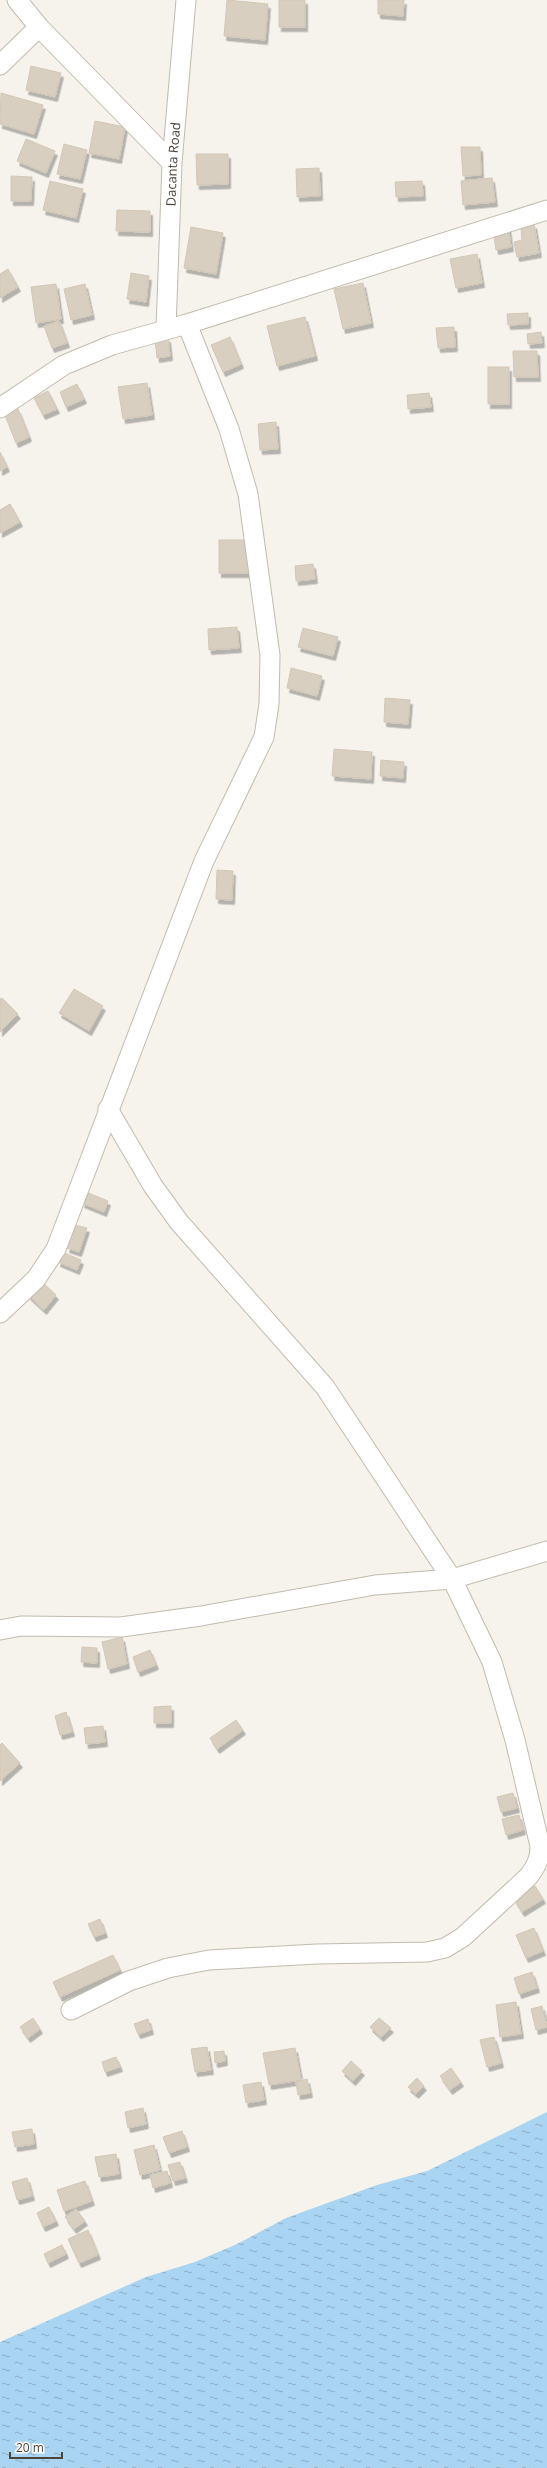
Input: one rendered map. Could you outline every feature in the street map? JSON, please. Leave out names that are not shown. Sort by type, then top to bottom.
[{"type":"street","points":[[17,0],[39,27],[172,163]]},
{"type":"street","name":"Dacanta Road","points":[[166,329],[172,163],[186,0]]},
{"type":"street","points":[[0,65],[39,27]]},
{"type":"street","points":[[0,408],[64,366],[112,345],[187,324],[547,210]]},
{"type":"street","points":[[0,1313],[36,1279],[56,1249],[108,1109],[167,962],[204,861],[264,737],[269,704],[270,655],[248,494],[229,429],[187,324]]},
{"type":"street","points":[[71,2010],[130,1982],[168,1968],[210,1960],[318,1954],[427,1952],[445,1948],[463,1937],[528,1877],[536,1866],[543,1846],[515,1740],[492,1662],[452,1579],[324,1387],[179,1222],[152,1186],[108,1109]]},
{"type":"street","points":[[0,1630],[21,1626],[121,1627],[201,1616],[375,1585],[452,1579],[547,1551]]},
{"type":"water","points":[[547,2112],[547,2468],[0,2468],[0,2342],[146,2277],[195,2262],[237,2244],[286,2218],[377,2185],[427,2171]]},
{"type":"building","points":[[227,0],[268,4],[265,40],[224,36]]},
{"type":"building","points":[[279,0],[305,0],[305,27],[279,27]]},
{"type":"building","points":[[378,0],[404,0],[403,16],[378,14]]},
{"type":"building","points":[[31,66],[61,73],[55,97],[26,90]]},
{"type":"building","points":[[1,93],[43,105],[34,134],[0,124]]},
{"type":"building","points":[[95,121],[125,127],[119,159],[89,153]]},
{"type":"building","points":[[26,139],[55,151],[46,173],[17,161]]},
{"type":"building","points":[[64,144],[87,150],[80,179],[57,174]]},
{"type":"building","points":[[461,147],[480,147],[481,175],[463,176]]},
{"type":"building","points":[[196,154],[228,154],[228,184],[197,185]]},
{"type":"building","points":[[319,168],[320,196],[297,197],[296,169]]},
{"type":"building","points":[[11,176],[32,177],[31,201],[11,201]]},
{"type":"building","points":[[492,178],[495,202],[463,205],[461,181]]},
{"type":"building","points":[[50,181],[83,189],[76,218],[43,210]]},
{"type":"building","points":[[422,181],[423,196],[396,197],[395,182]]},
{"type":"building","points":[[117,210],[150,211],[150,232],[116,231]]},
{"type":"building","points":[[534,224],[539,253],[517,257],[514,242],[522,240],[521,227]]},
{"type":"building","points":[[508,226],[511,247],[496,250],[493,229]]},
{"type":"building","points":[[191,227],[223,233],[216,274],[184,268]]},
{"type":"building","points":[[477,254],[482,283],[456,288],[450,259]]},
{"type":"building","points":[[8,269],[18,287],[0,298],[0,274]]},
{"type":"building","points":[[131,273],[149,276],[146,302],[127,299]]},
{"type":"building","points":[[363,283],[371,323],[343,329],[334,289]]},
{"type":"building","points":[[56,284],[61,319],[36,323],[31,287]]},
{"type":"building","points":[[85,284],[92,315],[71,320],[64,289]]},
{"type":"building","points":[[528,313],[528,324],[508,325],[507,314]]},
{"type":"building","points":[[305,317],[315,356],[277,366],[267,326]]},
{"type":"building","points":[[59,321],[67,343],[52,348],[44,326]]},
{"type":"building","points":[[454,327],[455,347],[438,348],[436,328]]},
{"type":"building","points":[[541,332],[542,343],[528,344],[527,334]]},
{"type":"building","points":[[230,337],[241,364],[223,372],[211,345]]},
{"type":"building","points":[[168,338],[170,356],[157,358],[155,339]]},
{"type":"building","points":[[513,351],[537,351],[538,377],[514,377]]},
{"type":"building","points":[[488,367],[509,367],[509,404],[488,404]]},
{"type":"building","points":[[147,383],[152,415],[123,419],[118,387]]},
{"type":"building","points":[[77,384],[84,399],[66,407],[60,392]]},
{"type":"building","points":[[48,391],[57,409],[43,415],[34,398]]},
{"type":"building","points":[[429,393],[431,407],[408,409],[407,395]]},
{"type":"building","points":[[18,409],[29,437],[16,443],[5,415]]},
{"type":"building","points":[[276,422],[278,449],[260,450],[258,424]]},
{"type":"building","points":[[0,452],[7,467],[0,471]]},
{"type":"building","points":[[10,504],[20,522],[0,533],[0,510]]},
{"type":"building","points":[[219,540],[249,540],[249,573],[219,573]]},
{"type":"building","points":[[313,564],[315,579],[296,581],[295,566]]},
{"type":"building","points":[[237,627],[239,648],[209,650],[208,629]]},
{"type":"building","points":[[303,628],[338,637],[333,656],[298,647]]},
{"type":"building","points":[[291,668],[322,676],[317,696],[287,688]]},
{"type":"building","points":[[385,698],[410,700],[408,724],[384,722]]},
{"type":"building","points":[[334,749],[372,752],[371,779],[332,776]]},
{"type":"building","points":[[381,760],[404,762],[403,778],[380,776]]},
{"type":"building","points":[[217,870],[233,871],[232,900],[216,899]]},
{"type":"building","points":[[74,989],[103,1006],[89,1031],[59,1013]]},
{"type":"building","points":[[2,998],[18,1014],[0,1032],[0,999]]},
{"type":"building","points":[[86,1192],[108,1201],[104,1212],[82,1203]]},
{"type":"building","points":[[75,1225],[87,1228],[79,1252],[67,1248]]},
{"type":"building","points":[[62,1252],[81,1260],[77,1270],[58,1262]]},
{"type":"building","points":[[41,1281],[56,1295],[44,1310],[28,1295]]},
{"type":"building","points":[[122,1637],[127,1664],[108,1669],[102,1642]]},
{"type":"building","points":[[82,1647],[97,1648],[97,1663],[81,1662]]},
{"type":"building","points":[[150,1650],[156,1665],[138,1672],[133,1657]]},
{"type":"building","points":[[171,1706],[171,1723],[154,1723],[154,1707]]},
{"type":"building","points":[[66,1712],[72,1732],[60,1735],[55,1716]]},
{"type":"building","points":[[236,1720],[243,1730],[217,1749],[210,1738]]},
{"type":"building","points":[[103,1726],[105,1742],[86,1744],[84,1728]]},
{"type":"building","points":[[2,1743],[20,1763],[0,1781],[0,1745]]},
{"type":"building","points":[[513,1793],[517,1808],[501,1812],[497,1797]]},
{"type":"building","points":[[519,1815],[523,1830],[506,1835],[502,1819]]},
{"type":"building","points":[[535,1886],[543,1899],[522,1912],[514,1899]]},
{"type":"building","points":[[100,1919],[105,1933],[94,1937],[88,1924]]},
{"type":"building","points":[[534,1928],[543,1951],[526,1958],[516,1935]]},
{"type":"building","points":[[113,1955],[120,1970],[60,1997],[53,1982]]},
{"type":"building","points":[[532,1972],[537,1988],[519,1994],[514,1978]]},
{"type":"building","points":[[516,2002],[521,2034],[500,2037],[496,2005]]},
{"type":"building","points":[[542,2006],[547,2027],[536,2030],[531,2009]]},
{"type":"building","points":[[33,2018],[40,2029],[28,2038],[20,2027]]},
{"type":"building","points":[[379,2018],[391,2028],[381,2037],[370,2027]]},
{"type":"building","points":[[148,2019],[151,2030],[138,2034],[134,2024]]},
{"type":"building","points":[[494,2037],[501,2063],[487,2067],[480,2040]]},
{"type":"building","points":[[207,2047],[211,2070],[195,2072],[191,2049]]},
{"type":"building","points":[[295,2048],[301,2080],[269,2085],[263,2053]]},
{"type":"building","points":[[224,2051],[225,2061],[215,2063],[214,2052]]},
{"type":"building","points":[[116,2057],[120,2067],[105,2072],[102,2062]]},
{"type":"building","points":[[351,2061],[362,2071],[353,2081],[342,2071]]},
{"type":"building","points":[[451,2068],[461,2082],[450,2090],[440,2076]]},
{"type":"building","points":[[417,2078],[424,2086],[416,2094],[408,2087]]},
{"type":"building","points":[[307,2079],[310,2093],[298,2095],[296,2082]]},
{"type":"building","points":[[261,2082],[264,2100],[246,2103],[243,2085]]},
{"type":"building","points":[[143,2108],[146,2124],[128,2128],[125,2112]]},
{"type":"building","points":[[32,2129],[34,2144],[15,2147],[12,2132]]},
{"type":"building","points":[[182,2131],[187,2147],[169,2153],[163,2137]]},
{"type":"building","points":[[154,2145],[160,2170],[140,2175],[134,2150]]},
{"type":"building","points":[[116,2154],[119,2174],[99,2177],[95,2157]]},
{"type":"building","points":[[180,2162],[185,2178],[173,2181],[168,2165]]},
{"type":"building","points":[[167,2171],[170,2183],[153,2188],[150,2175]]},
{"type":"building","points":[[27,2178],[32,2196],[17,2200],[12,2182]]},
{"type":"building","points":[[85,2181],[92,2201],[64,2211],[57,2190]]},
{"type":"building","points":[[49,2207],[56,2221],[43,2227],[37,2213]]},
{"type":"building","points":[[76,2209],[85,2221],[74,2229],[65,2217]]},
{"type":"building","points":[[88,2230],[98,2255],[79,2263],[68,2239]]},
{"type":"building","points":[[62,2245],[66,2254],[48,2263],[44,2254]]}]
